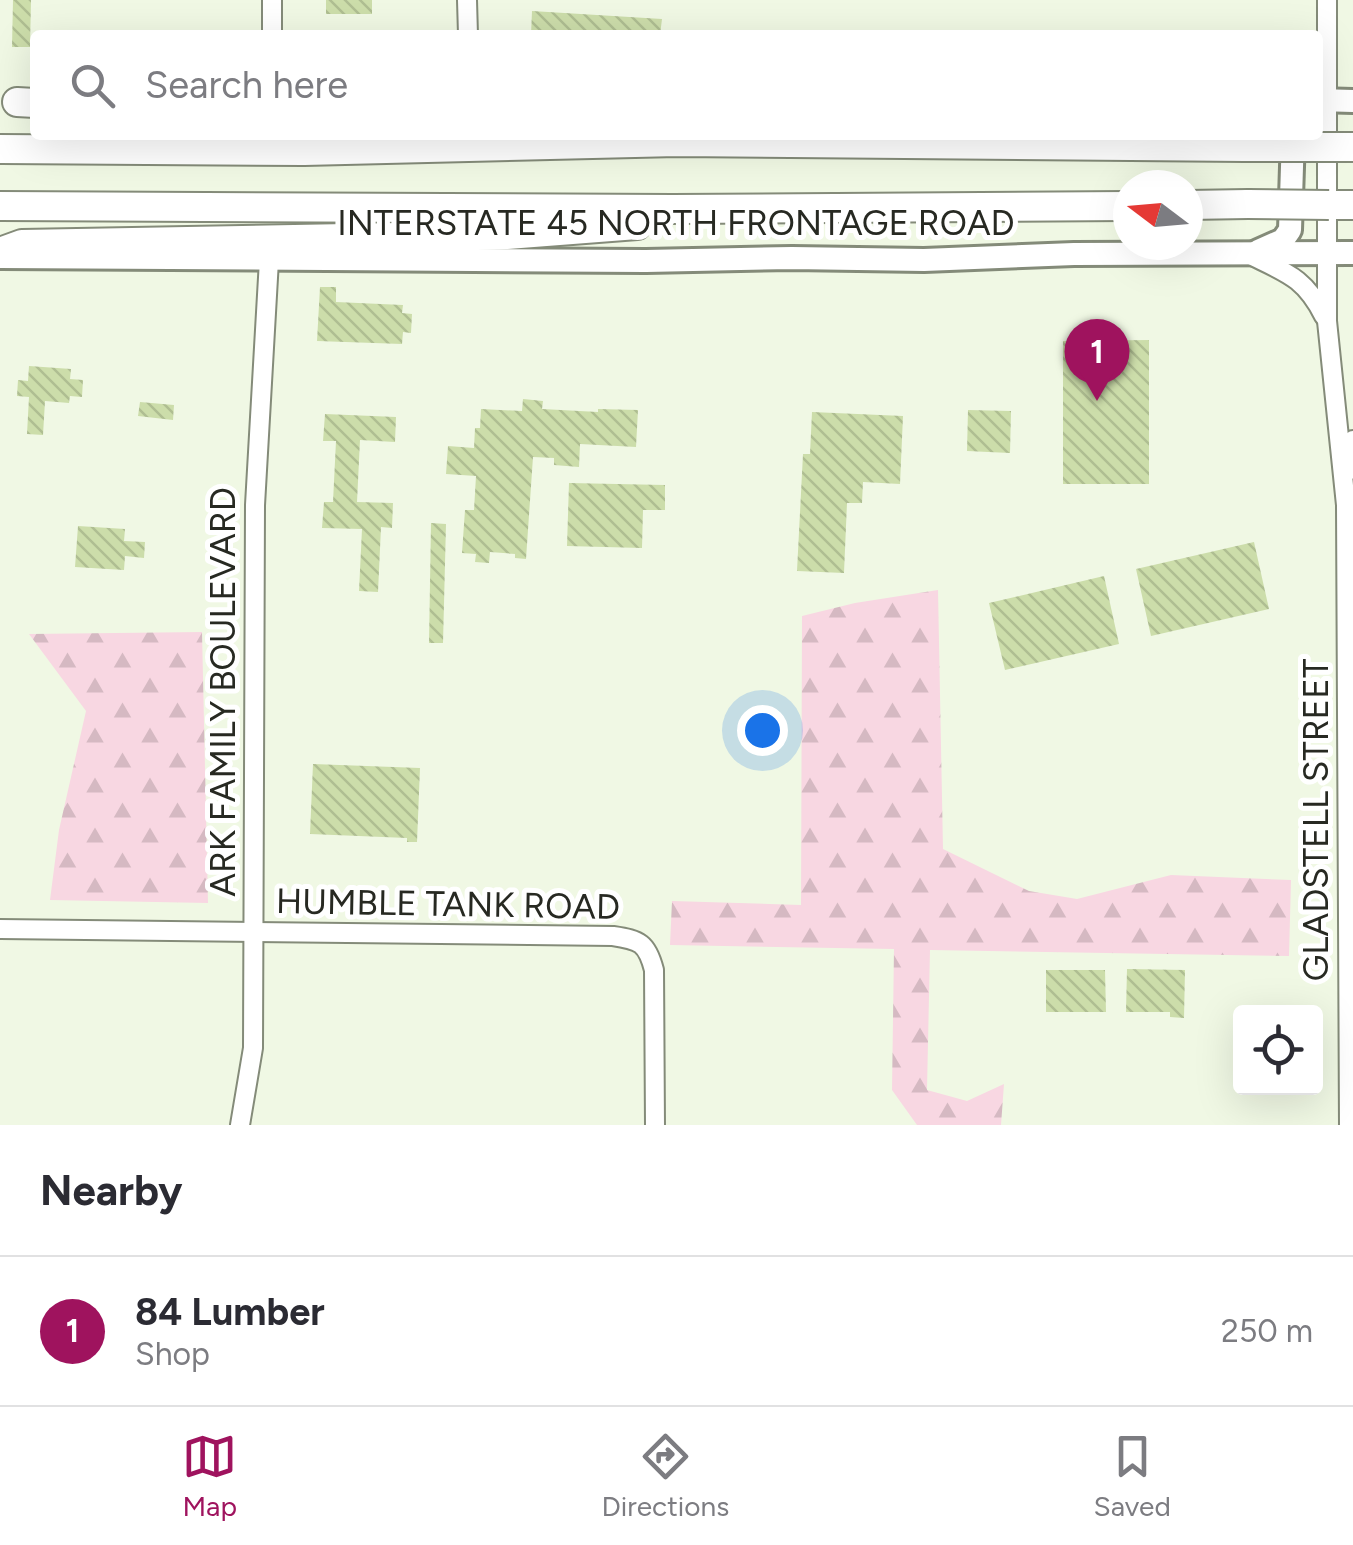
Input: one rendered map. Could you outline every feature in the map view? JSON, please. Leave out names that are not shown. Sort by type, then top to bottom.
[{"type":"highway","points":[[645,140],[677,142]]},
{"type":"highway","points":[[0,149],[304,152],[677,142],[1353,148]]},
{"type":"highway","points":[[1203,205],[1353,205]]},
{"type":"highway","points":[[0,206],[1113,206]]},
{"type":"highway","points":[[0,254],[22,244],[506,235],[635,226],[672,209]]},
{"type":"main road","points":[[1323,100],[1353,101]]},
{"type":"main road","points":[[1250,255],[1283,240],[1290,230],[1293,140]]},
{"type":"main road","name":"INTERSTATE 45 NORTH FRONTAGE ROAD","points":[[0,254],[268,260],[924,260],[1074,254],[1353,253]]},
{"type":"street","points":[[272,0],[272,30]]},
{"type":"street","points":[[467,0],[468,30]]},
{"type":"street","points":[[1320,30],[1325,0]]},
{"type":"street","name":"GLADSTELL STREET","points":[[1323,67],[1325,0]]},
{"type":"street","name":"GLADSTELL STREET","points":[[1323,138],[1326,322],[1350,576],[1350,1125]]},
{"type":"street","points":[[1250,255],[1302,283],[1314,296],[1326,322]]},
{"type":"street","name":"ARK FAMILY BOULEVARD","points":[[240,1125],[253,1048],[255,505],[268,260]]},
{"type":"street","name":"GLADSTELL STREET","points":[[1346,505],[1353,440]]},
{"type":"street","points":[[1346,505],[1353,480]]},
{"type":"street","name":"HUMBLE TANK ROAD","points":[[0,929],[630,938],[650,952],[656,982],[655,1125]]},
{"type":"green space","points":[[938,590],[943,849],[1029,891],[1077,899],[1171,875],[1291,880],[1289,956],[930,950],[927,1090],[967,1101],[1004,1084],[1001,1125],[917,1125],[892,1090],[894,949],[670,945],[672,901],[801,905],[802,616]]},
{"type":"green space","points":[[202,632],[208,903],[50,900],[59,830],[86,711],[29,634]]},
{"type":"building","points":[[13,0],[31,0],[30,47],[12,47]]},
{"type":"building","points":[[326,0],[372,0],[372,14],[326,14]]},
{"type":"building","points":[[532,11],[662,19],[661,30],[531,30]]},
{"type":"building","points":[[320,287],[336,287],[336,302],[403,305],[402,313],[412,314],[411,333],[403,332],[402,344],[317,341]]},
{"type":"building","points":[[1149,340],[1149,484],[1063,484],[1063,341]]},
{"type":"building","points":[[29,366],[71,369],[70,379],[83,380],[82,397],[70,396],[69,403],[45,401],[43,435],[27,434],[29,397],[17,396],[18,380],[28,381]]},
{"type":"building","points":[[523,399],[543,401],[542,409],[638,410],[636,447],[580,444],[579,467],[554,465],[554,458],[533,457],[526,559],[490,552],[489,563],[475,562],[476,554],[462,553],[465,510],[474,510],[476,476],[446,474],[448,446],[474,448],[481,409],[522,411]]},
{"type":"building","points":[[140,402],[174,405],[173,420],[138,416]]},
{"type":"building","points":[[968,410],[1011,411],[1010,453],[967,451]]},
{"type":"building","points":[[812,412],[903,416],[900,484],[863,482],[862,503],[847,503],[844,573],[797,571],[803,454],[810,454]]},
{"type":"building","points":[[325,414],[396,417],[395,442],[360,440],[357,502],[393,503],[392,528],[381,527],[378,592],[359,591],[362,529],[322,528],[324,502],[333,502],[336,441],[323,441]]},
{"type":"building","points":[[569,483],[665,485],[665,510],[643,510],[642,548],[567,546]]},
{"type":"building","points":[[431,523],[446,524],[443,643],[429,643]]},
{"type":"building","points":[[78,526],[125,529],[124,541],[145,542],[144,558],[125,556],[124,570],[75,567]]},
{"type":"building","points":[[1254,542],[1269,609],[1151,636],[1136,569]]},
{"type":"building","points":[[1104,576],[1119,644],[1005,670],[989,603]]},
{"type":"building","points":[[313,764],[420,768],[417,842],[407,842],[407,838],[310,834]]},
{"type":"building","points":[[1127,969],[1185,970],[1184,1018],[1170,1017],[1170,1012],[1126,1012]]},
{"type":"building","points":[[1046,970],[1105,970],[1106,1012],[1046,1012]]},
{"type":"place","name":"84 Lumber","points":[[1097,401]]}]
